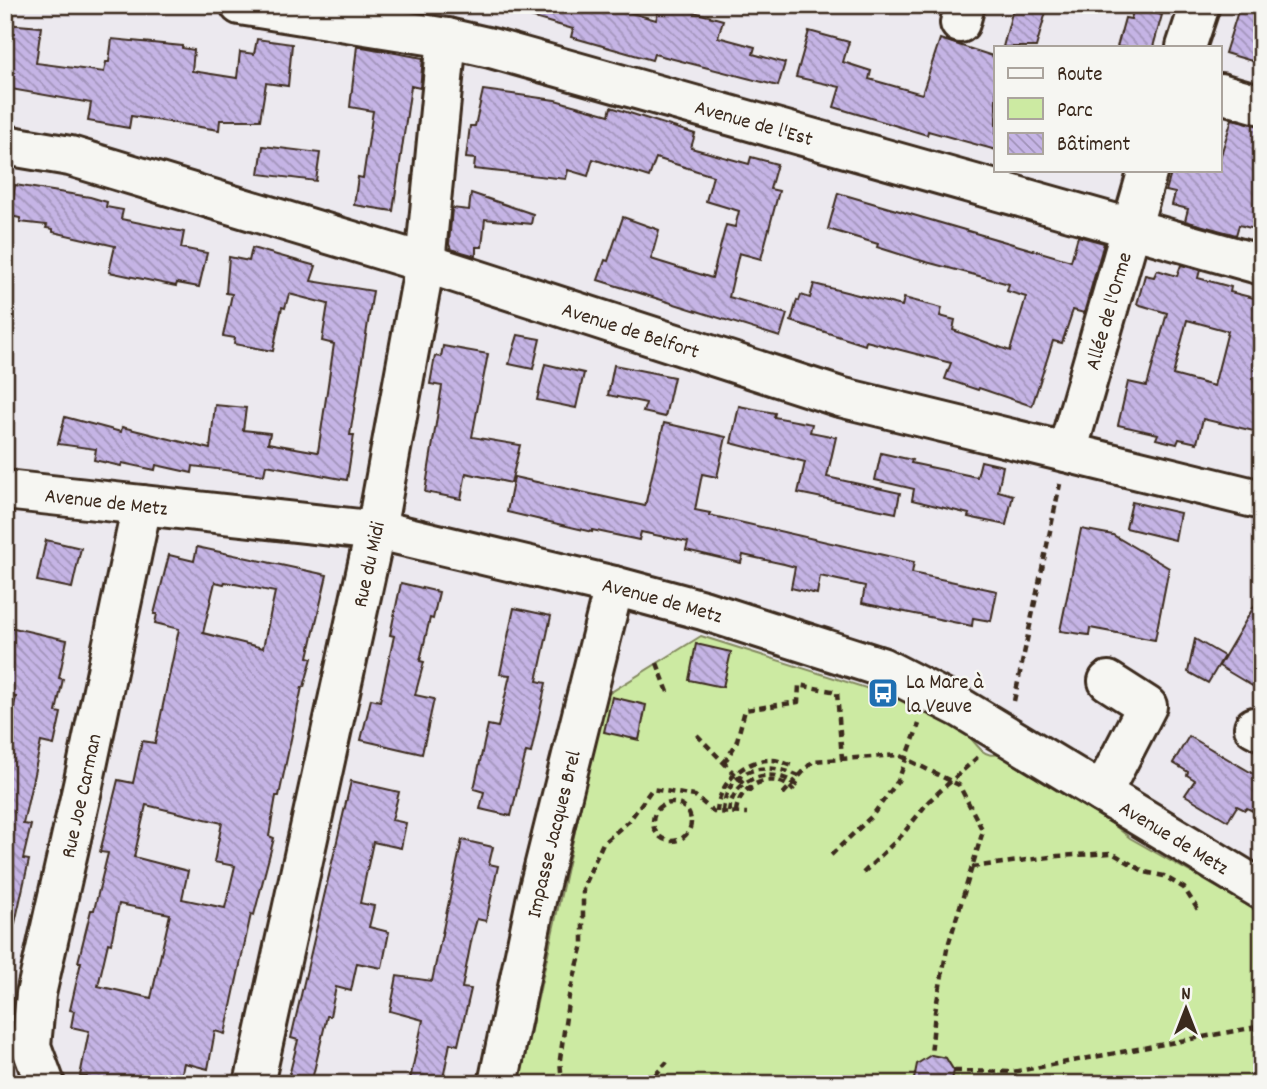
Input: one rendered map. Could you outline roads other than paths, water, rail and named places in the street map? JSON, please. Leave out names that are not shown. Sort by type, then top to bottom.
[{"type":"street","name":"Avenue de l'Est","points":[[240,5],[447,37],[1262,265]]},
{"type":"street","points":[[1186,46],[1200,5]]},
{"type":"street","name":"Rue du Midi","points":[[254,1084],[376,530],[425,263],[447,37]]},
{"type":"street","points":[[1222,94],[1262,105]]},
{"type":"street","name":"Avenue de Belfort","points":[[5,145],[70,156],[425,263],[841,397],[1262,500]]},
{"type":"street","name":"Allée de l'Orme","points":[[1067,452],[1147,172]]},
{"type":"street","name":"Avenue de Metz","points":[[5,491],[376,530],[614,586],[703,610],[881,667],[961,708],[1262,890]]},
{"type":"street","name":"Rue Joe Carman","points":[[45,1084],[30,1046],[36,994],[142,505]]},
{"type":"street","name":"Impasse Jacques Brel","points":[[498,1084],[537,896],[614,586]]},
{"type":"street","points":[[1102,793],[1147,706],[1108,681]]},
{"type":"place","name":"La Mare à la Veuve","points":[[883,693]]}]
